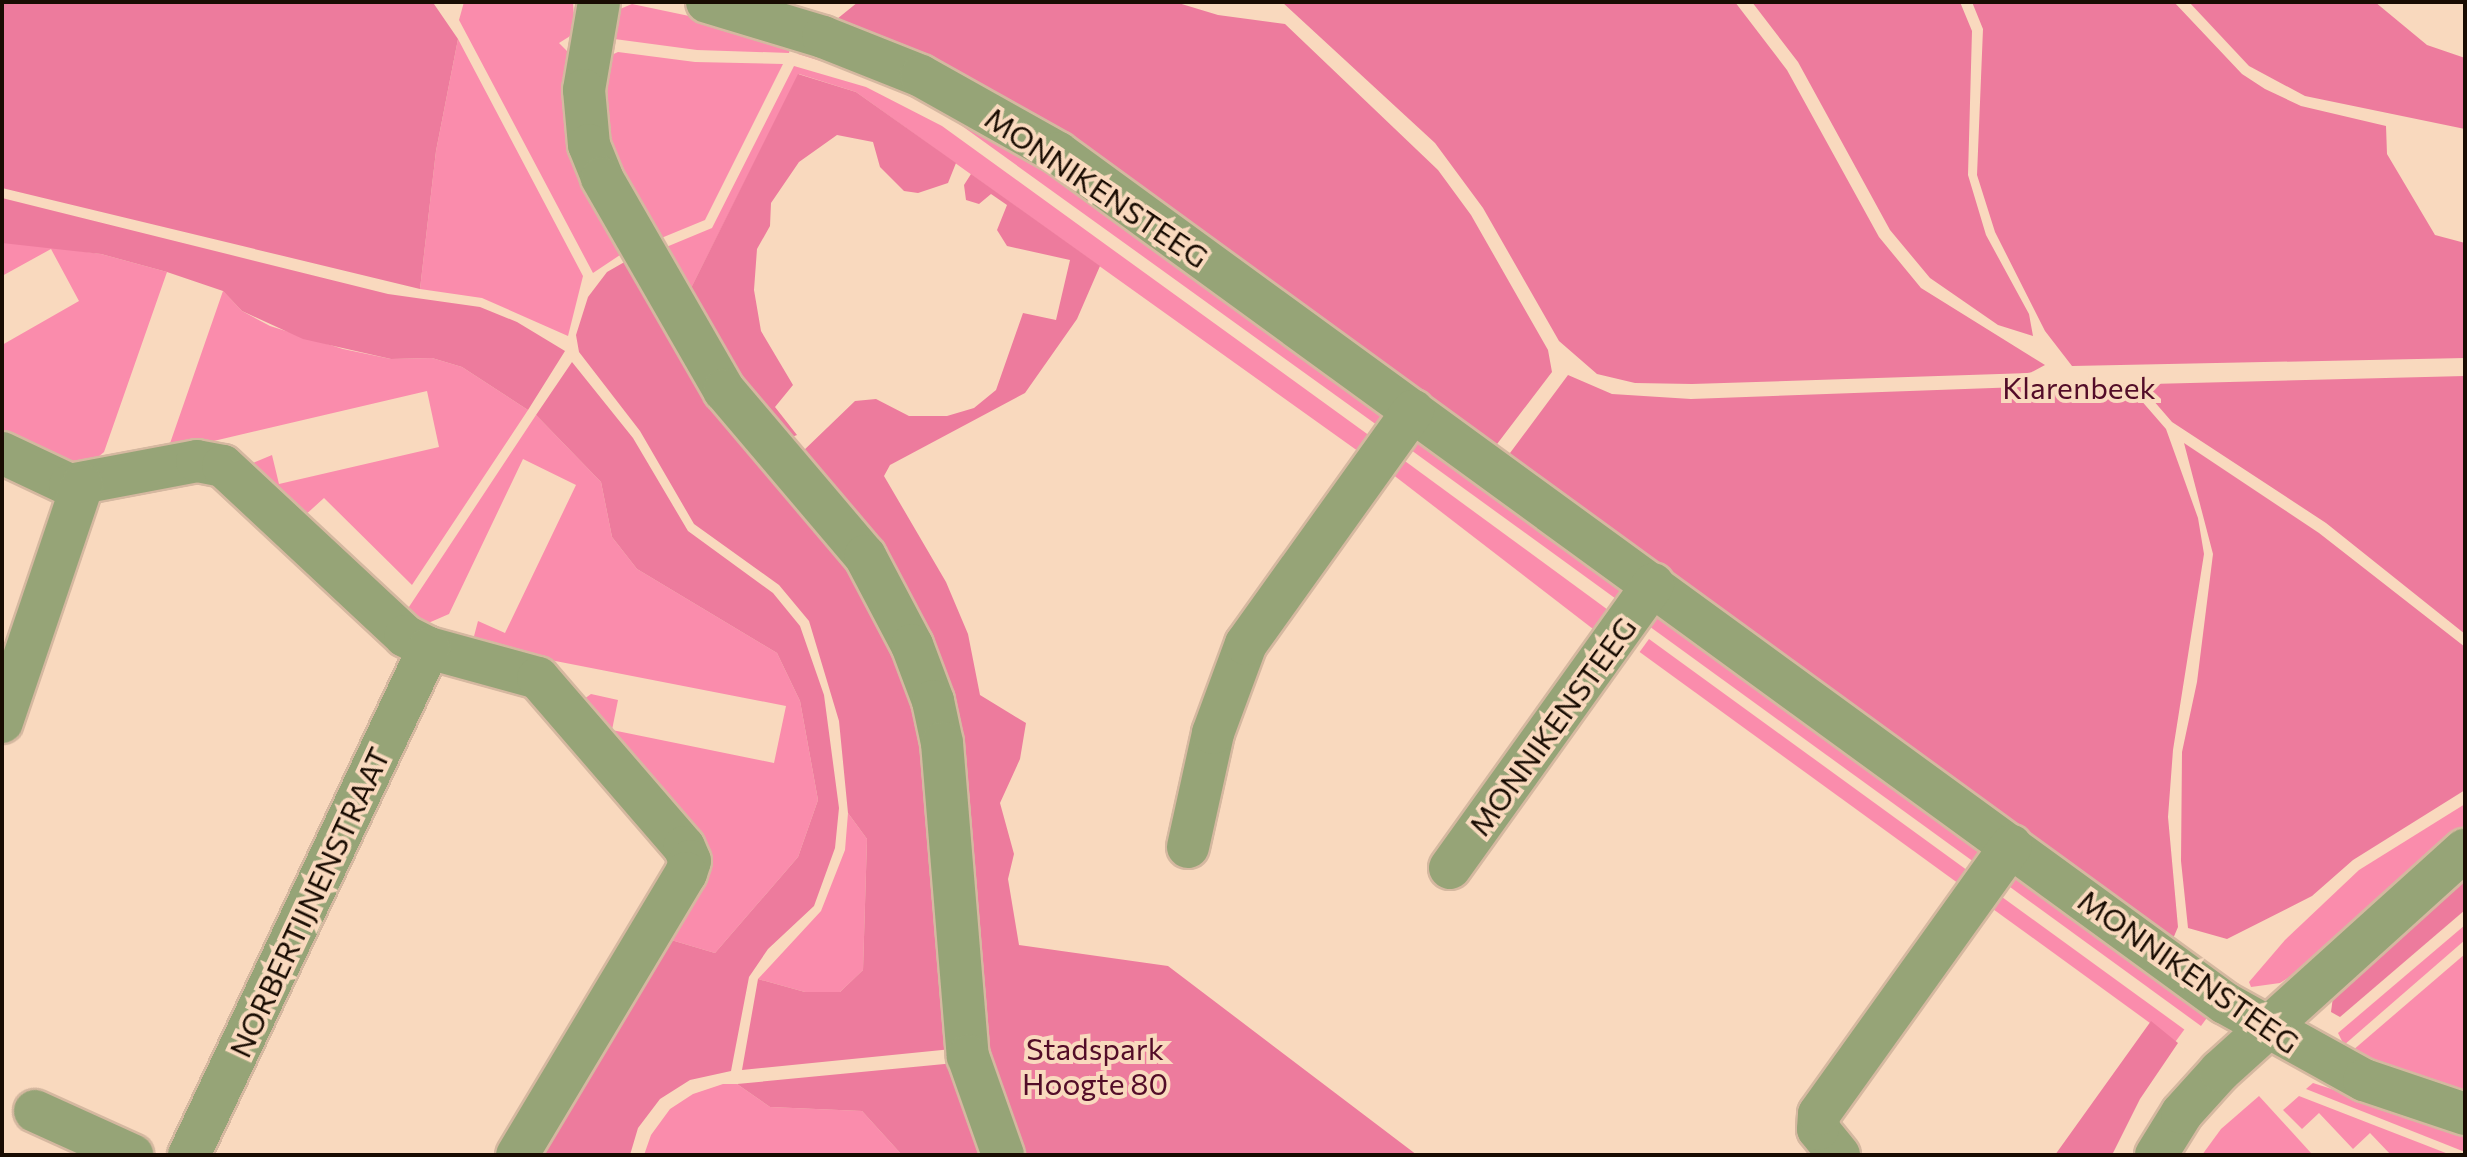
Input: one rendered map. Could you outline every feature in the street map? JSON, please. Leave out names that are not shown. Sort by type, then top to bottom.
[{"type":"street","points":[[599,2],[584,90],[589,145],[602,178],[724,390],[865,556],[912,645],[933,701],[942,743],[968,1056],[1003,1155]]},
{"type":"street","name":"MONNIKENSTEEG","points":[[707,2],[823,37],[921,76],[1007,123],[1125,199],[2263,1028],[2364,1080],[2465,1114]]},
{"type":"street","points":[[1188,847],[1213,733],[1246,644],[1413,411]]},
{"type":"street","points":[[2,453],[57,482],[82,485],[197,461],[223,466],[405,636],[429,648],[538,678],[578,720],[690,861],[517,1155]]},
{"type":"street","points":[[2,722],[82,485]]},
{"type":"street","name":"MONNIKENSTEEG","points":[[1450,868],[1653,584]]},
{"type":"street","name":"NORBERTIJNENSTRAAT","points":[[189,1155],[429,648]]},
{"type":"street","points":[[1839,1155],[1818,1129],[1819,1114],[2011,846]]},
{"type":"street","points":[[2156,1155],[2182,1113],[2263,1028],[2465,850]]},
{"type":"street","points":[[35,1111],[132,1155]]},
{"type":"shaded area","points":[[464,2],[573,2],[575,33],[559,43],[569,53],[623,253],[593,273],[459,20]]},
{"type":"shaded area","points":[[632,4],[713,21],[791,44],[789,53],[697,50],[607,38],[620,9]]},
{"type":"shaded area","points":[[458,39],[583,276],[568,336],[482,298],[420,289],[436,151]]},
{"type":"shaded area","points":[[801,48],[915,92],[1048,167],[1398,419],[1388,433],[944,113],[881,80],[798,54]]},
{"type":"shaded area","points":[[618,52],[695,62],[783,64],[705,220],[654,241],[602,127],[605,58]]},
{"type":"shaded area","points":[[794,66],[866,87],[942,126],[1381,444],[1369,459],[856,92],[799,74],[686,298],[659,250],[712,228]]},
{"type":"shaded area","points":[[9,241],[101,254],[167,272],[104,452],[83,470],[2,435],[2,345],[79,301],[51,249],[2,276],[2,243]]},
{"type":"shaded area","points":[[223,291],[242,311],[270,326],[343,349],[391,359],[432,358],[462,367],[528,410],[412,585],[324,498],[302,518],[248,465],[272,455],[279,484],[439,447],[427,391],[167,452]]},
{"type":"shaded area","points":[[536,415],[601,482],[612,537],[637,569],[777,653],[800,701],[818,800],[798,857],[715,953],[661,937],[701,869],[584,699],[591,694],[618,700],[612,730],[774,763],[786,706],[504,651],[473,640],[478,621],[505,633],[576,485],[523,459],[449,614],[426,624],[403,616]]},
{"type":"shaded area","points":[[1411,429],[1635,592],[1625,606],[1401,443]]},
{"type":"shaded area","points":[[1394,453],[1619,618],[1606,639],[1383,467]]},
{"type":"shaded area","points":[[1661,610],[1994,852],[1983,868],[1649,626]]},
{"type":"shaded area","points":[[1649,639],[1980,879],[1970,892],[1640,652]]},
{"type":"shaded area","points":[[2465,804],[2465,827],[2310,964],[2280,983],[2251,987],[2249,982],[2285,940],[2359,870]]},
{"type":"shaded area","points":[[848,813],[867,839],[863,970],[840,992],[805,992],[758,979],[821,911],[845,850]]},
{"type":"shaded area","points":[[2010,864],[2209,1015],[2201,1026],[1999,879]]},
{"type":"shaded area","points":[[1991,889],[2184,1029],[2176,1042],[1982,901]]},
{"type":"shaded area","points":[[2465,925],[2465,940],[2344,1045],[2338,1033]]},
{"type":"shaded area","points":[[2465,954],[2465,1099],[2352,1051]]},
{"type":"shaded area","points":[[2313,1083],[2465,1132],[2465,1152],[2306,1089]]},
{"type":"shaded area","points":[[723,1084],[737,1084],[770,1107],[862,1111],[902,1155],[644,1155],[651,1135],[670,1109],[693,1094]]},
{"type":"shaded area","points":[[2259,1096],[2311,1153],[2202,1155],[2221,1129]]},
{"type":"shaded area","points":[[2299,1096],[2451,1155],[2391,1155],[2370,1133],[2353,1149],[2319,1113],[2302,1129],[2283,1110]]},
{"type":"green space","points":[[2,2],[434,4],[458,39],[436,151],[420,289],[2,188]]},
{"type":"green space","points":[[858,2],[1175,2],[1218,15],[1285,24],[1438,170],[1471,215],[1548,350],[1552,372],[1494,448],[1200,233],[840,25],[837,19]]},
{"type":"green space","points":[[1282,2],[1735,2],[1787,70],[1879,237],[1921,288],[2045,365],[2030,373],[1692,384],[1635,383],[1597,374],[1559,341],[1483,208],[1435,143]]},
{"type":"green space","points":[[1752,2],[1960,2],[1972,31],[1968,175],[1986,235],[2029,314],[2033,336],[1998,325],[1930,278],[1890,230],[1798,62]]},
{"type":"green space","points":[[1972,2],[2174,2],[2242,74],[2265,89],[2301,106],[2386,126],[2387,154],[2435,235],[2465,243],[2465,358],[2072,366],[2045,331],[1995,232],[1977,175],[1983,29]]},
{"type":"green space","points":[[2189,2],[2375,2],[2427,45],[2465,58],[2465,129],[2305,96],[2249,66]]},
{"type":"green space","points":[[798,74],[856,92],[956,163],[948,183],[918,193],[904,191],[880,167],[873,142],[837,135],[799,162],[771,203],[770,226],[757,249],[754,290],[761,331],[793,385],[775,407],[797,435],[784,440],[686,298]]},
{"type":"green space","name":"Stadspark Hoogte 80","points":[[971,174],[1100,266],[1077,319],[1025,393],[890,465],[884,476],[946,582],[968,634],[980,695],[1026,723],[1020,759],[1000,803],[1014,854],[1008,879],[1019,945],[1168,966],[1417,1155],[1022,1155],[990,1062],[958,740],[801,453],[855,401],[876,399],[909,416],[947,416],[974,408],[996,390],[1023,313],[1056,320],[1070,260],[1007,246],[997,230],[1007,205],[991,194],[979,204],[966,200],[964,185]]},
{"type":"green space","points":[[2,198],[388,294],[480,307],[517,322],[565,351],[528,410],[462,367],[432,358],[391,359],[303,339],[242,311],[223,291],[167,272],[101,254],[2,243]]},
{"type":"green space","points":[[628,260],[878,607],[925,742],[952,1049],[742,1070],[758,979],[805,992],[840,992],[863,970],[867,839],[848,813],[839,721],[809,621],[779,585],[694,524],[640,431],[579,352],[576,335],[588,297],[607,272]]},
{"type":"green space","points":[[572,362],[633,438],[688,531],[773,593],[800,626],[824,695],[839,808],[835,848],[814,906],[768,949],[749,977],[731,1071],[690,1080],[660,1099],[638,1128],[630,1155],[532,1155],[661,937],[715,953],[798,857],[818,800],[800,701],[777,653],[637,569],[612,537],[601,482],[536,415]]},
{"type":"green space","name":"Klarenbeek","points":[[1568,375],[1612,394],[1691,399],[2126,383],[2166,429],[2198,518],[2204,554],[2173,750],[2168,817],[2178,927],[2172,941],[1512,461],[1510,453]]},
{"type":"green space","points":[[2465,376],[2465,634],[2326,523],[2172,422],[2146,392],[2151,384]]},
{"type":"green space","points":[[2184,443],[2319,533],[2465,647],[2465,790],[2353,860],[2312,896],[2227,939],[2188,928],[2181,861],[2182,752],[2197,682],[2213,554]]},
{"type":"green space","points":[[2465,873],[2465,910],[2340,1017],[2331,1012],[2333,997]]},
{"type":"green space","points":[[2151,1021],[2178,1043],[2140,1099],[2112,1155],[2055,1155]]},
{"type":"green space","points":[[955,1063],[986,1155],[902,1155],[862,1111],[770,1107],[737,1084]]}]
